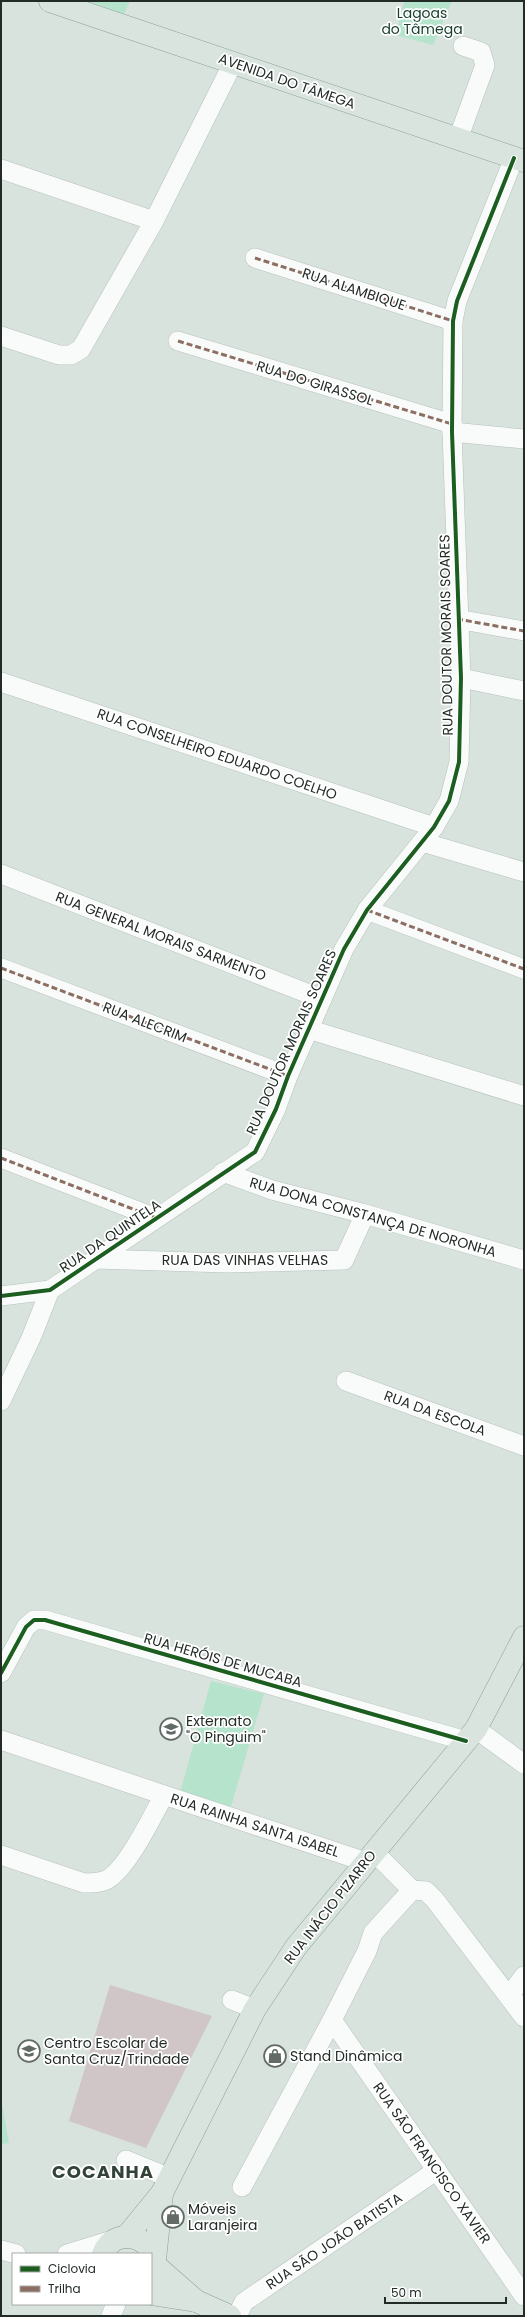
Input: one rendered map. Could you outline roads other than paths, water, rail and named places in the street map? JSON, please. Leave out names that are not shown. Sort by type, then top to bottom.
[{"type":"main road","name":"AVENIDA DO TÂMEGA","points":[[50,1],[519,160]]},
{"type":"main road","name":"RUA INÁCIO PIZARRO","points":[[104,2253],[111,2243],[123,2238],[166,2186],[255,2009],[296,1947],[471,1735],[524,1637]]},
{"type":"main road","name":"RUA INÁCIO PIZARRO","points":[[154,2268],[166,2186]]},
{"type":"main road","points":[[123,2238],[141,2240],[152,2252],[154,2268],[196,2301],[230,2316]]},
{"type":"main road","points":[[152,2294],[196,2301]]},
{"type":"street","points":[[458,139],[485,64],[481,52],[463,46]]},
{"type":"street","points":[[1,336],[59,355],[71,355],[81,349],[154,221],[233,63]]},
{"type":"street","name":"RUA DOUTOR MORAIS SOARES","points":[[223,1172],[255,1152],[276,1109],[288,1076],[344,949],[367,910],[434,827],[449,801],[459,762],[461,678],[457,619],[452,428],[453,321],[457,301],[519,160]]},
{"type":"street","points":[[1,169],[154,221]]},
{"type":"street","name":"RUA ALAMBIQUE","points":[[255,258],[453,321]]},
{"type":"street","name":"RUA DO GIRASSOL","points":[[178,341],[452,428],[524,439]]},
{"type":"street","points":[[457,619],[524,631]]},
{"type":"street","points":[[461,678],[524,690]]},
{"type":"street","name":"RUA CONSELHEIRO EDUARDO COELHO","points":[[1,682],[434,827]]},
{"type":"street","points":[[422,842],[524,872]]},
{"type":"street","name":"RUA GENERAL MORAIS SARMENTO","points":[[1,874],[322,999]]},
{"type":"street","points":[[367,910],[524,969]]},
{"type":"street","name":"RUA ALECRIM","points":[[1,968],[288,1076]]},
{"type":"street","points":[[308,1029],[524,1096]]},
{"type":"street","points":[[1,1158],[156,1218]]},
{"type":"street","name":"RUA DONA CONSTANÇA DE NORONHA","points":[[223,1172],[272,1190],[365,1214],[524,1260]]},
{"type":"street","name":"RUA DA QUINTELA","points":[[1,1296],[50,1290],[223,1172]]},
{"type":"street","name":"RUA DAS VINHAS VELHAS","points":[[94,1259],[228,1263],[344,1260],[365,1214]]},
{"type":"street","points":[[1,1401],[31,1338],[50,1290]]},
{"type":"street","name":"RUA DA ESCOLA","points":[[346,1381],[524,1446]]},
{"type":"street","name":"RUA HERÓIS DE MUCABA","points":[[1,1673],[26,1627],[34,1620],[45,1620],[471,1735]]},
{"type":"street","points":[[471,1735],[524,1764]]},
{"type":"street","points":[[1,1740],[164,1795]]},
{"type":"street","name":"RUA RAINHA SANTA ISABEL","points":[[1,1855],[84,1883],[95,1883],[108,1879],[122,1866],[164,1795],[370,1857]]},
{"type":"street","points":[[370,1857],[412,1890],[426,1892],[435,1900],[524,2017]]},
{"type":"street","points":[[242,2187],[332,2020],[367,1951],[373,1933],[412,1890]]},
{"type":"street","points":[[508,1996],[524,1976]]},
{"type":"street","points":[[508,1996],[524,2008]]},
{"type":"street","points":[[232,2000],[255,2009]]},
{"type":"street","name":"RUA SÃO FRANCISCO XAVIER","points":[[332,2020],[524,2296]]},
{"type":"street","points":[[126,2160],[166,2186]]},
{"type":"street","name":"RUA SÃO JOÃO BATISTA","points":[[237,2316],[244,2302],[436,2170]]},
{"type":"street","points":[[70,2253],[123,2238]]},
{"type":"street","points":[[1,2250],[12,2253]]},
{"type":"street","points":[[111,2316],[116,2305]]},
{"type":"place","name":"Externato \"O Pinguim\"","points":[[171,1729]]},
{"type":"place","name":"Centro Escolar de Santa Cruz/Trindade","points":[[29,2051]]},
{"type":"place","name":"Stand Dinâmica","points":[[275,2056]]},
{"type":"place","name":"Móveis Laranjeira","points":[[173,2217]]},
{"type":"district","name":"COCANHA","points":[[103,2172]]},
{"type":"park label","name":"Lagoas do Tâmega","points":[[422,22]]}]
